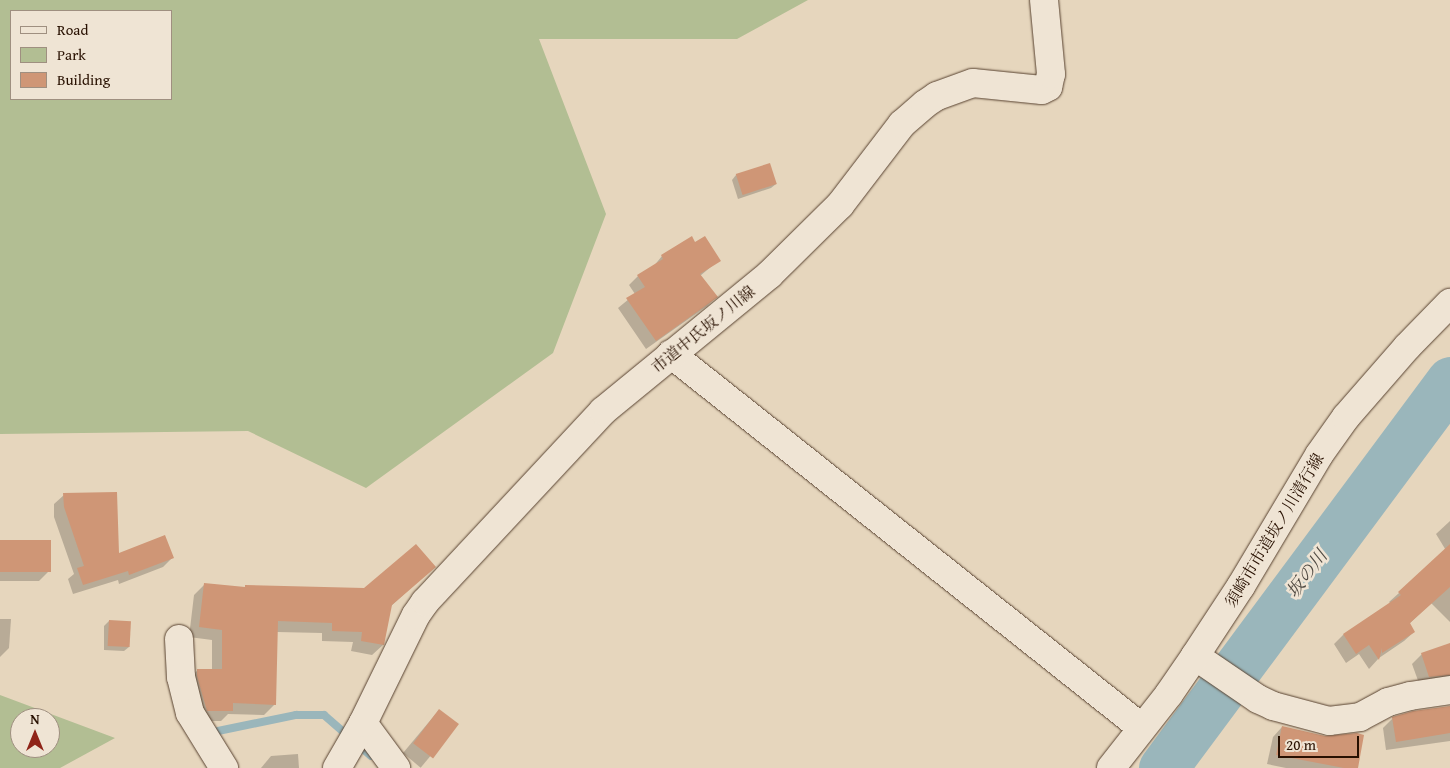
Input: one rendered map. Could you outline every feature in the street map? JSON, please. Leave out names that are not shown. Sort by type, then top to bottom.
[{"type":"street","name":"市道中氏坂ノ川線","points":[[337,768],[416,615],[425,602],[603,411],[745,296],[784,261],[840,205],[902,124],[925,104],[944,93],[973,84],[1042,90],[1048,87],[1051,74],[1044,0]]},
{"type":"street","name":"須崎市市道坂ノ川清行線","points":[[1111,768],[1142,728],[1201,659],[1241,586],[1325,447],[1373,385],[1450,303]]},
{"type":"street","points":[[671,354],[1142,728]]},
{"type":"street","points":[[179,638],[181,677],[190,713],[224,768]]},
{"type":"street","points":[[1201,659],[1258,699],[1318,719],[1344,721],[1360,717],[1388,702],[1410,696],[1450,690]]},
{"type":"street","points":[[357,732],[396,768]]},
{"type":"green space","points":[[0,0],[808,0],[737,39],[539,39],[606,214],[553,353],[366,488],[248,431],[0,434]]},
{"type":"green space","points":[[0,695],[35,708],[10,708],[10,758],[60,758],[60,717],[115,738],[60,768],[0,768]]},
{"type":"building","points":[[770,163],[777,184],[743,195],[736,174]]},
{"type":"building","points":[[692,236],[695,242],[705,236],[721,261],[700,274],[718,297],[656,341],[626,298],[645,287],[637,275],[663,259],[661,255]]},
{"type":"building","points":[[117,492],[119,553],[165,535],[174,558],[129,575],[128,571],[83,585],[77,568],[84,566],[64,507],[63,493]]},
{"type":"building","points":[[0,540],[51,540],[51,572],[0,572]]},
{"type":"building","points":[[416,544],[436,567],[392,605],[384,645],[361,641],[362,632],[332,631],[332,623],[278,621],[276,705],[233,703],[233,711],[207,711],[197,676],[197,669],[222,669],[222,630],[199,627],[204,583],[245,587],[245,585],[364,588]]},
{"type":"building","points":[[1450,544],[1450,587],[1410,623],[1415,632],[1382,653],[1382,648],[1379,660],[1369,645],[1356,654],[1343,634],[1401,595],[1398,592]]},
{"type":"building","points":[[109,620],[131,621],[130,647],[108,646]]},
{"type":"building","points":[[1450,643],[1450,675],[1429,677],[1421,653]]},
{"type":"building","points":[[1450,706],[1450,733],[1396,742],[1392,717],[1413,711]]},
{"type":"building","points":[[439,709],[459,724],[433,758],[413,743]]},
{"type":"building","points":[[1282,726],[1325,736],[1357,733],[1364,735],[1358,768],[1344,768],[1276,755]]},
{"type":"waterway","name":"坂の川","points":[[1163,768],[1450,381]]},
{"type":"waterway","points":[[218,731],[296,715],[324,715],[371,756]]}]
